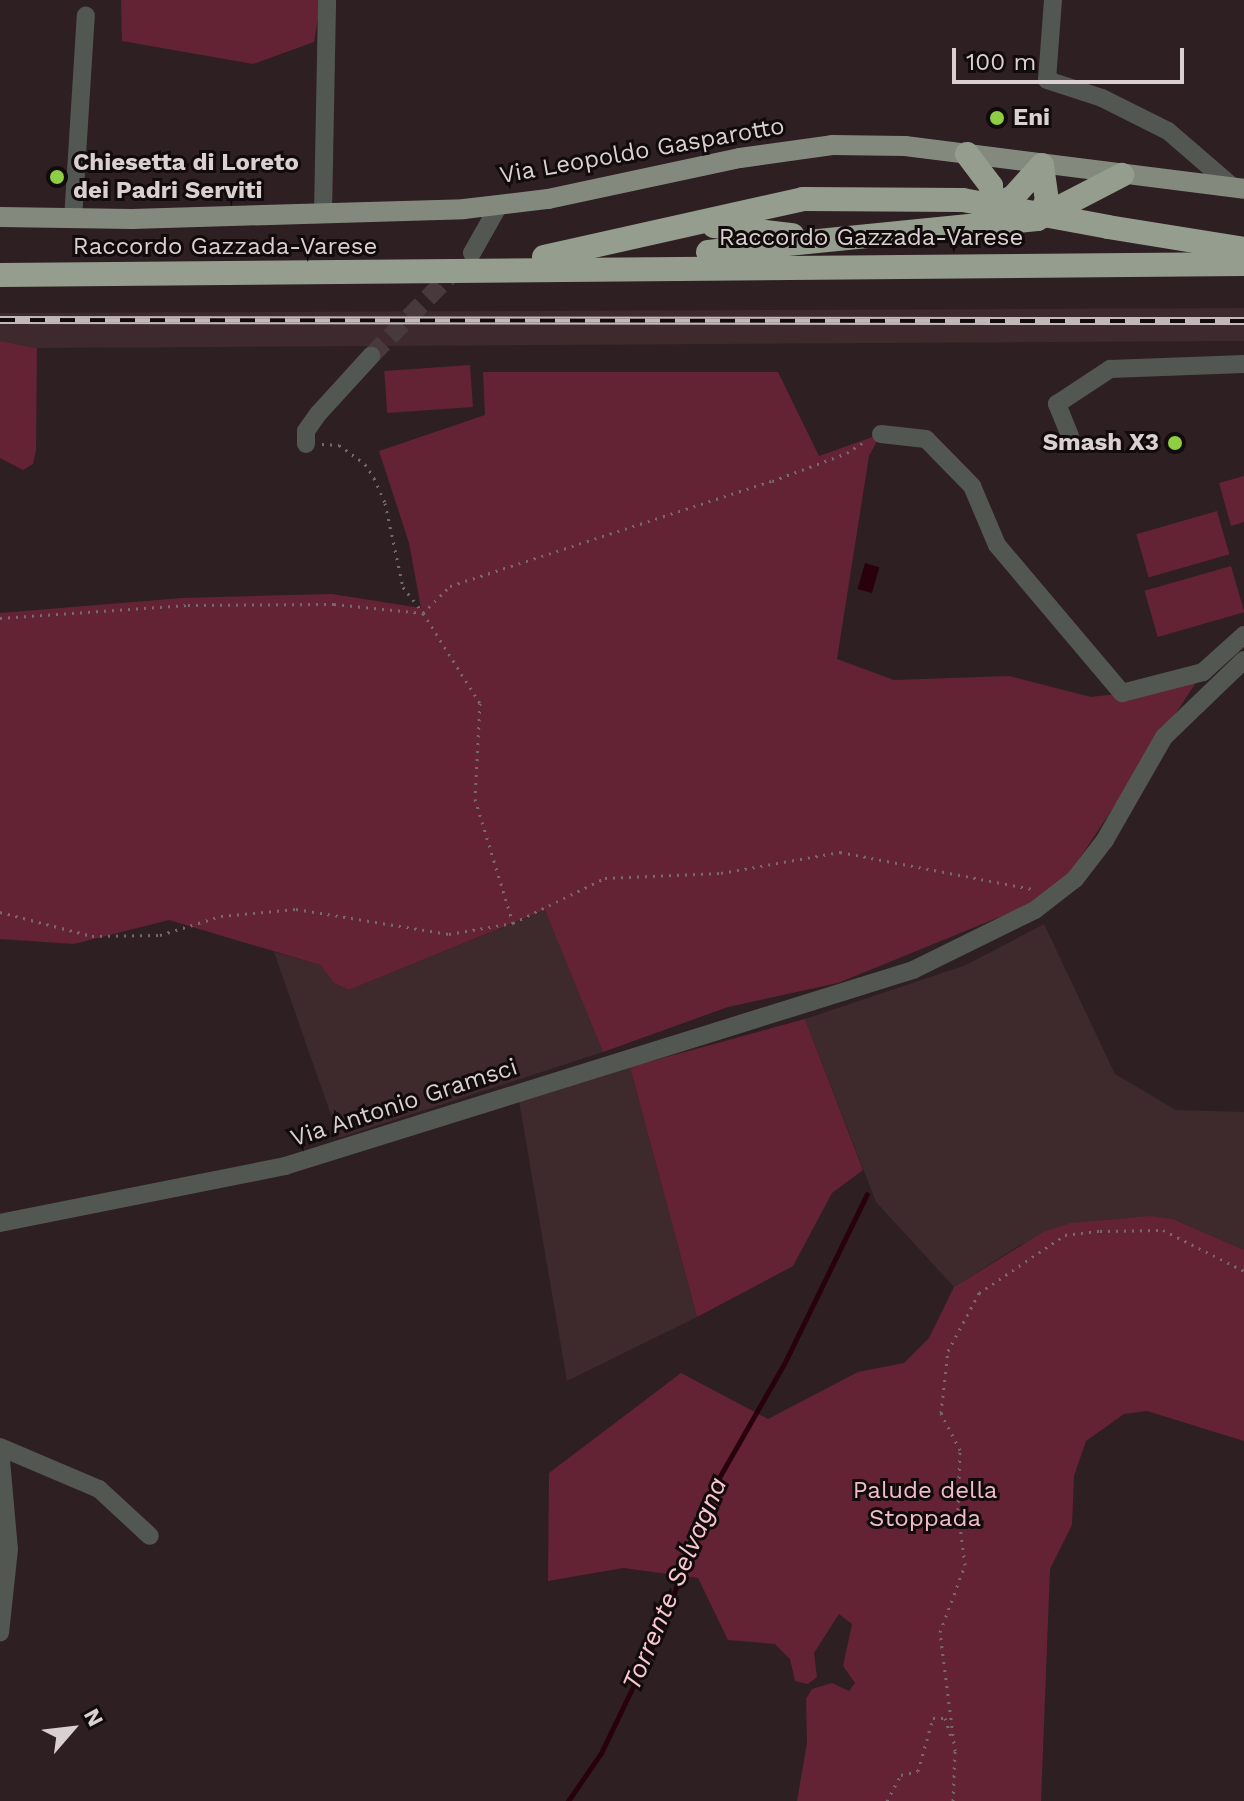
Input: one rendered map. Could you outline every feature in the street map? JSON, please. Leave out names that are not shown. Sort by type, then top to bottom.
[{"type":"highway","points":[[967,154],[991,186],[992,208]]},
{"type":"highway","points":[[936,226],[992,208],[1013,197],[1042,165]]},
{"type":"highway","points":[[1037,219],[1047,201],[1042,165]]},
{"type":"highway","points":[[591,266],[936,226],[1037,219],[1122,175]]},
{"type":"highway","name":"Raccordo Gazzada-Varese","points":[[498,268],[803,199],[963,200],[1244,249]]},
{"type":"highway","points":[[563,253],[715,226],[810,240]]},
{"type":"highway","name":"Raccordo Gazzada-Varese","points":[[0,275],[383,274],[591,266],[1244,264]]},
{"type":"main road","name":"Via Leopoldo Gasparotto","points":[[0,217],[73,219],[323,213],[499,205],[832,145],[967,154],[1239,188]]},
{"type":"street","points":[[323,213],[327,0]]},
{"type":"street","points":[[1053,0],[1047,80],[1102,98],[1168,131],[1239,188]]},
{"type":"street","points":[[73,219],[86,15]]},
{"type":"street","points":[[472,253],[499,205]]},
{"type":"street","points":[[306,444],[306,431],[318,414],[371,356]]},
{"type":"street","points":[[1070,436],[1057,404],[1110,369],[1244,364]]},
{"type":"street","points":[[874,437],[926,439],[972,486],[997,545],[1122,693],[1203,672],[1244,635]]},
{"type":"street","name":"Via Antonio Gramsci","points":[[0,1223],[285,1166],[913,970],[1035,910],[1056,894],[1105,840],[1164,737],[1244,660]]},
{"type":"street","points":[[0,1633],[9,1549],[0,1448],[99,1489],[150,1536]]},
{"type":"path","points":[[423,613],[450,586],[772,481],[847,453],[874,437]]},
{"type":"path","points":[[306,444],[339,445],[365,464],[385,503],[403,587],[480,703],[475,799],[513,923]]},
{"type":"path","points":[[0,618],[203,605],[334,604],[423,613]]},
{"type":"path","points":[[0,912],[92,936],[160,935],[221,916],[296,909],[449,934],[513,923],[605,878],[721,873],[840,852],[1056,894]]},
{"type":"path","points":[[953,1801],[955,1751],[940,1632],[965,1565],[958,1510],[960,1450],[941,1413],[948,1351],[979,1293],[1065,1235],[1100,1231],[1163,1230],[1244,1271]]},
{"type":"path","points":[[887,1801],[901,1775],[918,1771],[933,1718],[945,1718],[955,1751]]},
{"type":"shaded area","points":[[1244,308],[1244,341],[37,348],[0,341],[0,313]]},
{"type":"shaded area","points":[[865,563],[879,567],[872,593],[858,589]]},
{"type":"shaded area","points":[[546,910],[603,1052],[339,1138],[274,952],[320,965],[334,983],[349,990]]},
{"type":"shaded area","points":[[1044,924],[1115,1074],[1176,1110],[1244,1112],[1244,1250],[1173,1219],[1096,1223],[1020,1245],[954,1287],[876,1202],[805,1019],[966,965]]},
{"type":"shaded area","points":[[630,1067],[697,1317],[567,1381],[519,1101]]},
{"type":"green space","points":[[121,0],[321,0],[314,42],[253,64],[122,41]]},
{"type":"green space","points":[[0,341],[37,348],[36,450],[33,464],[23,470],[0,458]]},
{"type":"green space","points":[[470,365],[473,407],[387,413],[384,371]]},
{"type":"green space","points":[[483,372],[778,372],[819,456],[881,434],[869,456],[837,659],[894,680],[1009,676],[1091,697],[1158,689],[1203,672],[1056,894],[838,983],[728,1007],[603,1052],[545,910],[349,990],[334,983],[320,965],[169,920],[74,944],[0,939],[0,613],[182,598],[332,594],[421,608],[409,543],[379,451],[485,415]]},
{"type":"green space","points":[[1244,476],[1244,522],[1231,526],[1219,483]]},
{"type":"green space","points":[[1217,511],[1229,554],[1149,577],[1136,534]]},
{"type":"green space","points":[[1231,566],[1244,612],[1158,637],[1144,591]]},
{"type":"green space","points":[[805,1019],[863,1170],[832,1193],[793,1266],[697,1317],[630,1067]]},
{"type":"green space","name":"Palude della Stoppada","points":[[1151,1216],[1173,1219],[1244,1250],[1244,1441],[1147,1411],[1124,1414],[1086,1441],[1074,1476],[1072,1525],[1050,1569],[1041,1801],[797,1801],[807,1743],[806,1699],[812,1689],[832,1683],[849,1691],[855,1683],[843,1666],[852,1624],[839,1614],[814,1653],[817,1677],[808,1684],[795,1681],[790,1659],[775,1644],[728,1640],[698,1578],[623,1568],[548,1581],[549,1473],[681,1373],[768,1419],[858,1372],[904,1363],[929,1338],[954,1287],[1045,1231],[1071,1223]]},
{"type":"waterway","name":"Torrente Selvagna","points":[[568,1801],[601,1753],[667,1616],[700,1511],[784,1364],[867,1194]]},
{"type":"tunnel","points":[[371,356],[459,266]]},
{"type":"railway","points":[[0,320],[1244,321]]},
{"type":"place","name":"Eni","points":[[997,118]]},
{"type":"place","name":"Chiesetta di Loreto dei Padri Serviti","points":[[57,177]]},
{"type":"place","name":"Smash X3","points":[[1175,443]]}]
